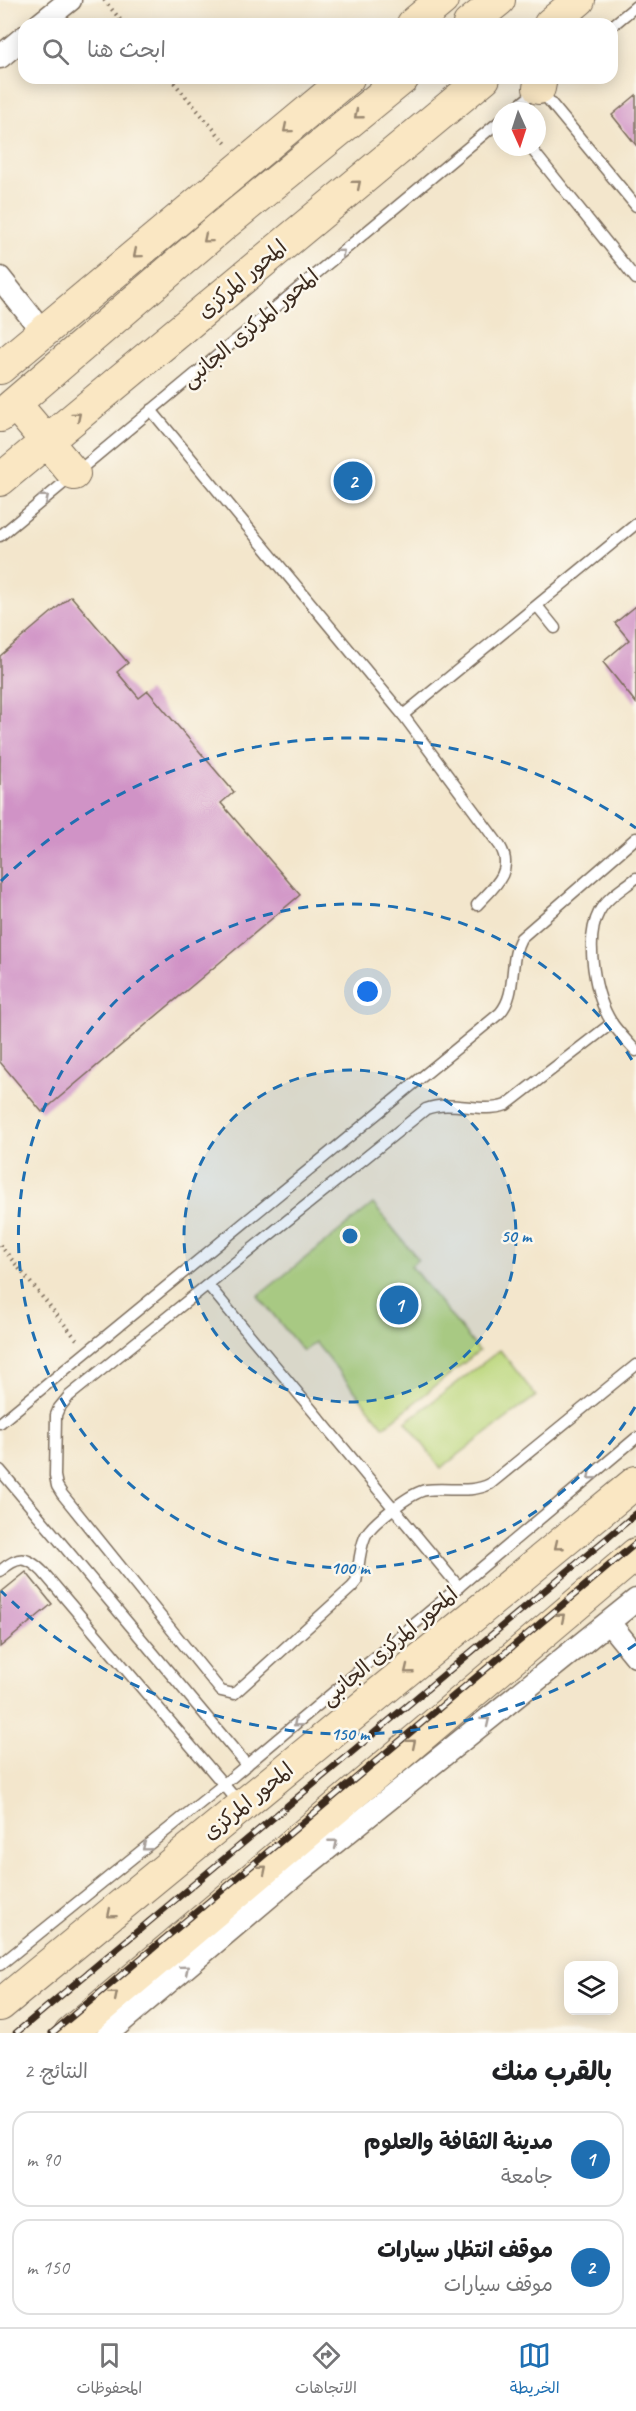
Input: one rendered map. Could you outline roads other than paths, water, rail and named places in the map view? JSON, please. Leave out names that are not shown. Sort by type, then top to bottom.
[{"type":"main road","points":[[420,18],[442,0]]},
{"type":"main road","points":[[477,18],[499,0]]},
{"type":"main road","points":[[558,18],[579,0]]},
{"type":"main road","points":[[0,368],[341,84]]},
{"type":"main road","points":[[74,474],[48,440],[8,410],[234,216],[396,84]]},
{"type":"main road","name":"المحور المركزى","points":[[0,480],[477,84]]},
{"type":"main road","points":[[234,216],[238,170]]},
{"type":"main road","name":"المحور المركزى","points":[[0,2006],[233,1795],[636,1482]]},
{"type":"main road","points":[[70,2033],[636,1554]]},
{"type":"street","points":[[47,18],[69,0]]},
{"type":"street","points":[[0,57],[18,42]]},
{"type":"street","points":[[0,278],[43,332]]},
{"type":"street","points":[[108,2033],[297,1873],[636,1600]]},
{"type":"street","points":[[609,1623],[636,1656]]},
{"type":"lane","points":[[618,22],[636,6]]},
{"type":"lane","points":[[521,102],[540,84]]},
{"type":"lane","points":[[545,84],[636,206]]},
{"type":"lane","name":"المحور المركزى الجانبى","points":[[0,536],[492,127]]},
{"type":"lane","points":[[537,156],[636,279]]},
{"type":"lane","points":[[151,410],[403,715],[503,852],[506,866],[503,875],[477,905]]},
{"type":"lane","points":[[403,715],[538,607],[636,524]]},
{"type":"lane","points":[[538,607],[555,628]]},
{"type":"lane","points":[[1,1418],[500,1013],[508,1002],[515,952],[521,938],[636,838]]},
{"type":"lane","points":[[636,878],[606,903],[599,912],[592,933],[596,979],[612,1023],[636,1051]]},
{"type":"lane","points":[[612,1023],[507,1105],[496,1107],[440,1106],[426,1109],[63,1402],[56,1415],[55,1476],[62,1494],[221,1691],[229,1694],[238,1692],[352,1587],[356,1582],[364,1538],[373,1525],[424,1490],[476,1489],[490,1484],[636,1365]]},
{"type":"lane","points":[[208,1285],[459,1587]]},
{"type":"lane","name":"المحور المركزى الجانبى","points":[[0,1965],[233,1795],[247,1765],[636,1438]]},
{"type":"lane","points":[[0,1470],[247,1765]]},
{"type":"lane","points":[[0,1571],[18,1559],[32,1562],[43,1572],[233,1795]]},
{"type":"railway","points":[[16,2033],[636,1514]]},
{"type":"railway","points":[[52,2033],[636,1543]]},
{"type":"place","name":"موقف انتظار سيارات","points":[[353,481]]},
{"type":"place","name":"مدينة الثقافة والعلوم","points":[[399,1305]]}]
